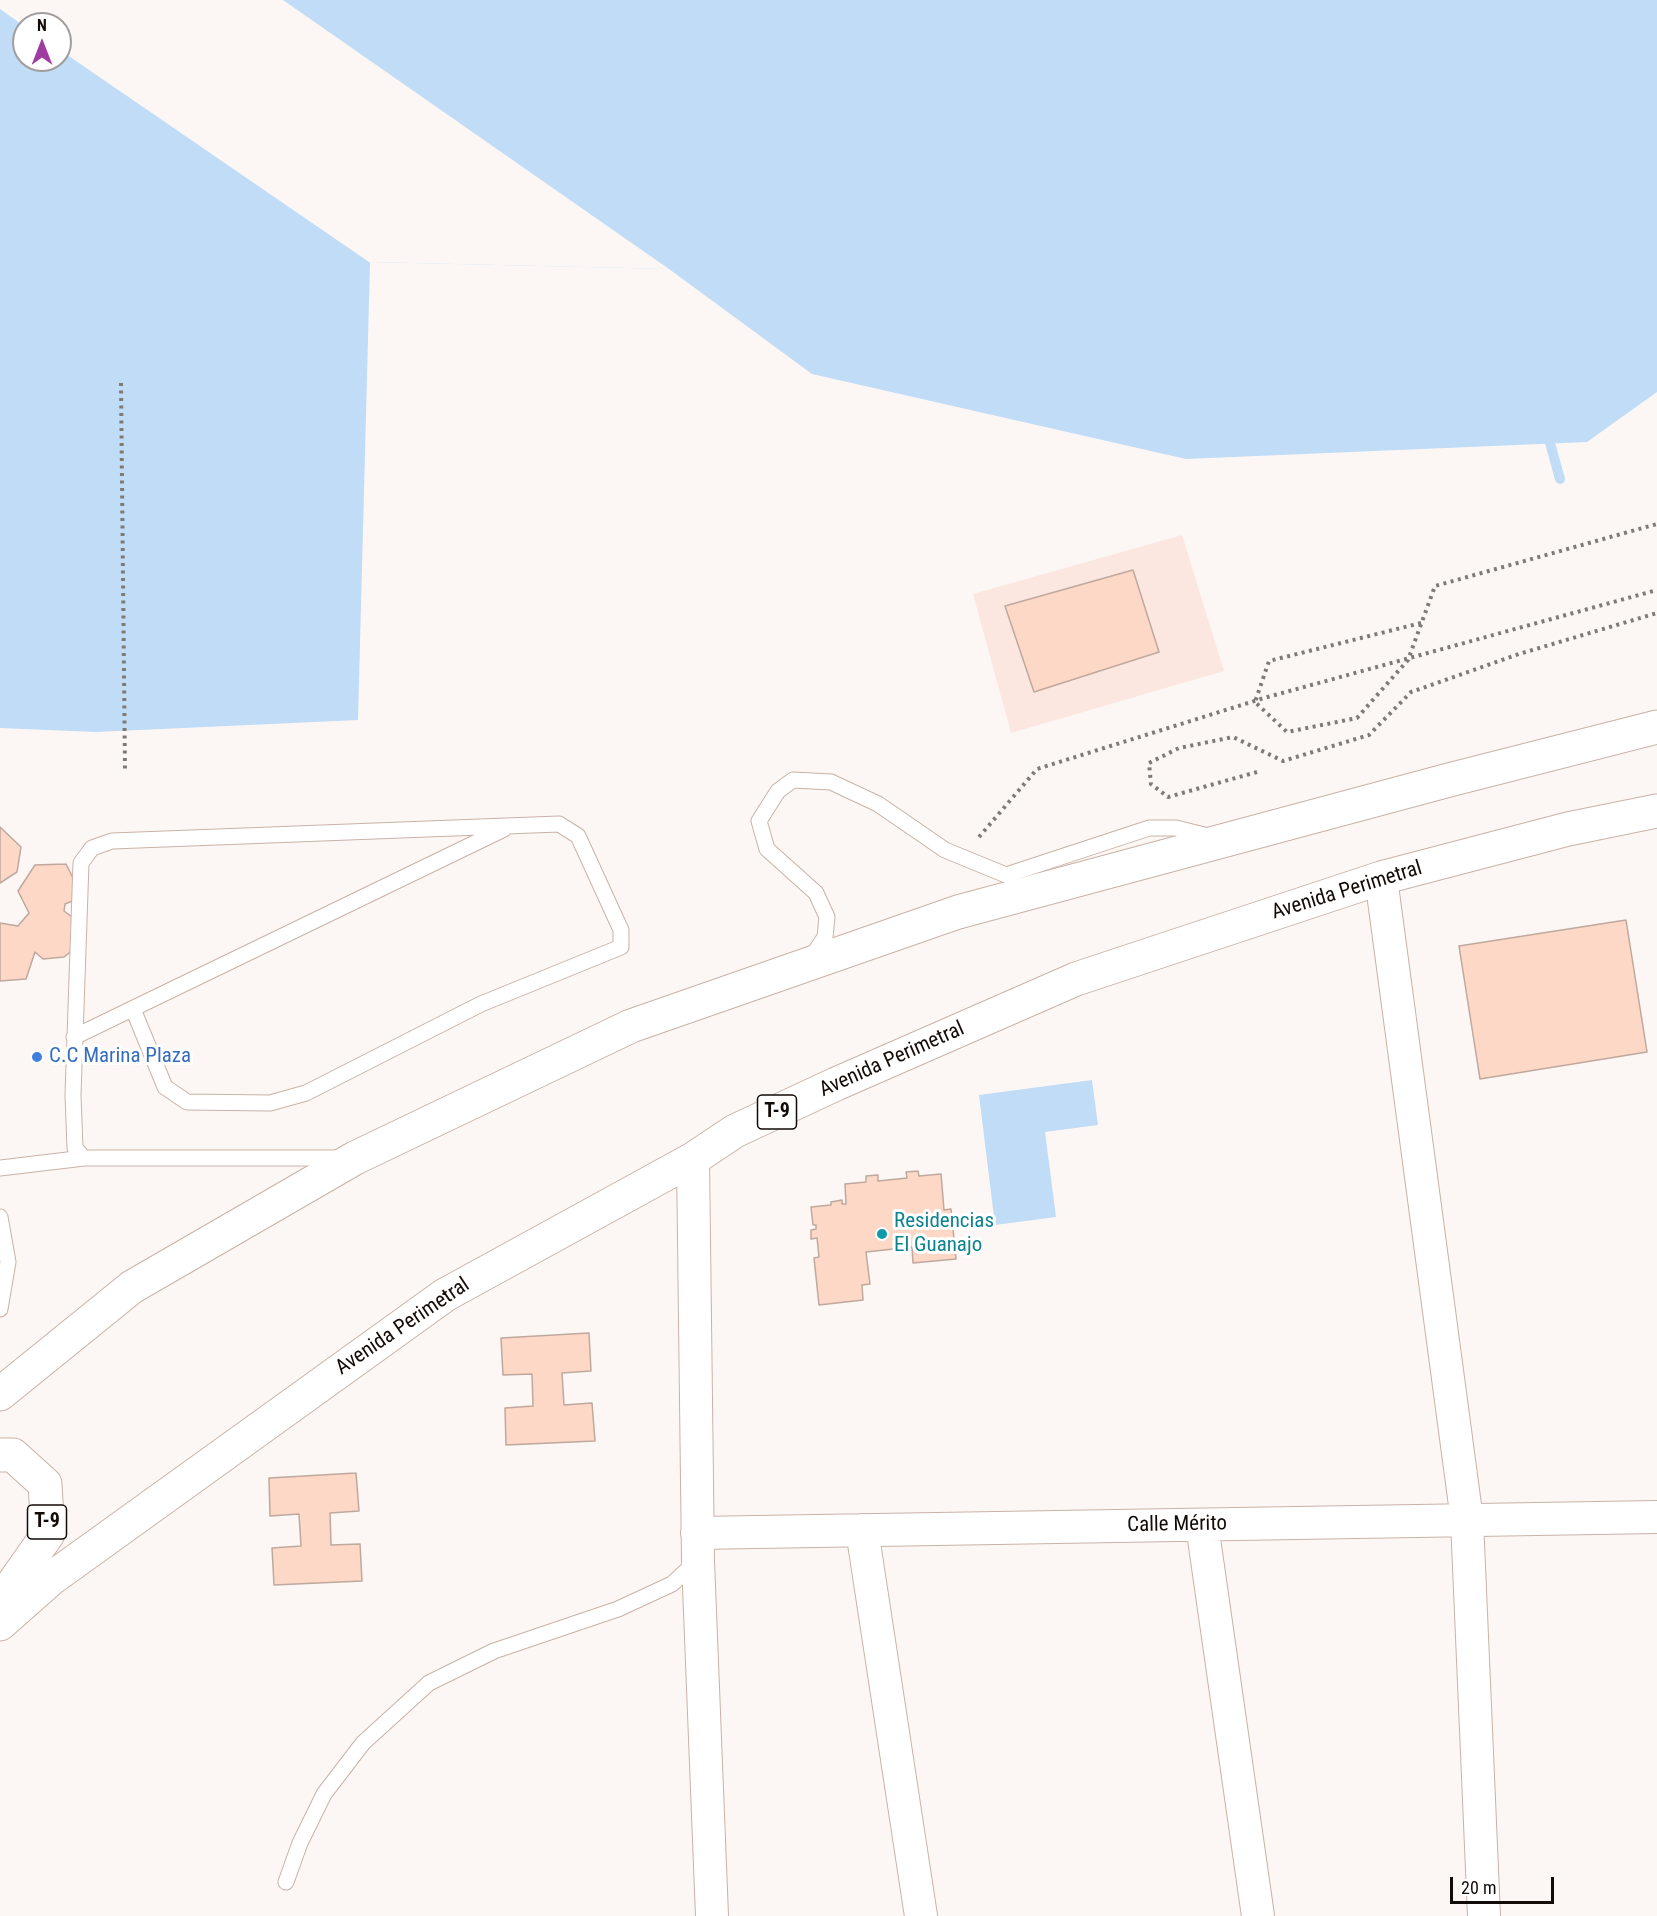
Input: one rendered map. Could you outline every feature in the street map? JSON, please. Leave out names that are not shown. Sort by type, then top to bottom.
[{"type":"main road","points":[[0,1394],[132,1287],[355,1158],[631,1026],[958,912],[1657,727]]},
{"type":"main road","name":"Avenida Perimetral","points":[[0,1624],[52,1578],[445,1295],[693,1159],[735,1131],[1076,979],[1381,878],[1568,829],[1657,811]]},
{"type":"main road","name":"T-9","points":[[0,1455],[13,1455],[45,1484],[48,1534],[0,1602]]},
{"type":"street","points":[[1381,878],[1467,1520],[1484,1916]]},
{"type":"street","points":[[693,1159],[697,1547],[712,1916]]},
{"type":"street","name":"Calle Mérito","points":[[697,1547],[862,1530],[1657,1517]]},
{"type":"street","points":[[1202,1525],[1258,1916]]},
{"type":"street","points":[[862,1530],[921,1916]]},
{"type":"lane","points":[[806,965],[825,938],[827,917],[816,893],[767,849],[759,821],[778,790],[793,780],[831,782],[878,804],[945,850],[1006,874],[1149,828],[1176,828],[1227,840]]},
{"type":"lane","points":[[84,1158],[75,1148],[74,1037],[81,862],[92,848],[112,841],[559,824],[578,836],[621,930],[621,947],[481,1004],[306,1093],[270,1103],[187,1102],[165,1087],[133,1009]]},
{"type":"lane","points":[[74,1037],[509,826]]},
{"type":"lane","points":[[0,1168],[84,1158],[355,1158]]},
{"type":"lane","points":[[0,1217],[8,1262],[0,1309]]},
{"type":"lane","points":[[286,1882],[300,1843],[324,1794],[363,1743],[429,1683],[494,1651],[618,1609],[672,1584],[697,1547]]},
{"type":"path","points":[[122,383],[125,771]]},
{"type":"path","points":[[1255,702],[1287,732],[1358,718],[1408,660],[1435,586],[1657,524]]},
{"type":"path","points":[[962,857],[1037,769],[1255,702],[1657,590]]},
{"type":"path","points":[[1257,772],[1168,797],[1151,784],[1149,763],[1179,748],[1233,737],[1283,761],[1369,735],[1411,692],[1519,654],[1657,613]]},
{"type":"path","points":[[1255,702],[1269,661],[1421,623]]},
{"type":"shaded area","points":[[1182,535],[1224,671],[1011,733],[973,594]]},
{"type":"water","points":[[0,0],[1657,0],[1657,392],[1587,442],[1186,459],[812,374],[669,269],[370,262],[358,720],[96,732],[0,728]]},
{"type":"water","points":[[1092,1080],[1098,1125],[1045,1132],[1056,1217],[995,1225],[979,1095]]},
{"type":"pier","points":[[0,0],[283,0],[669,269],[369,262],[72,58],[72,12],[12,12],[12,18],[0,9]]},
{"type":"building","points":[[1133,570],[1159,652],[1034,692],[1005,606]]},
{"type":"building","points":[[0,827],[21,847],[17,872],[0,883]]},
{"type":"building","points":[[66,864],[76,884],[75,900],[65,904],[64,911],[76,920],[78,946],[64,957],[43,959],[35,952],[26,979],[0,981],[0,923],[18,926],[29,913],[18,891],[35,865]]},
{"type":"building","points":[[1626,920],[1647,1052],[1480,1079],[1459,946]]},
{"type":"building","name":"Residencias El Guanajo","points":[[918,1171],[919,1176],[941,1174],[944,1210],[951,1209],[956,1259],[913,1263],[912,1247],[866,1252],[870,1284],[862,1285],[863,1300],[819,1305],[814,1258],[819,1257],[817,1238],[811,1239],[811,1230],[816,1229],[816,1225],[813,1225],[811,1207],[831,1205],[831,1202],[842,1200],[842,1204],[846,1204],[845,1184],[866,1182],[866,1176],[878,1175],[878,1181],[907,1178],[906,1172]]},
{"type":"building","points":[[589,1333],[591,1371],[562,1373],[564,1405],[592,1403],[595,1441],[506,1445],[505,1408],[533,1406],[532,1374],[503,1375],[501,1338]]},
{"type":"building","points":[[356,1473],[359,1511],[330,1513],[331,1545],[360,1544],[362,1581],[274,1585],[272,1548],[301,1546],[299,1514],[270,1516],[269,1478]]},
{"type":"waterway","points":[[1550,443],[1560,479]]},
{"type":"place","name":"C.C Marina Plaza","points":[[37,1057]]},
{"type":"place","name":"Residencias El Guanajo","points":[[882,1234]]}]
